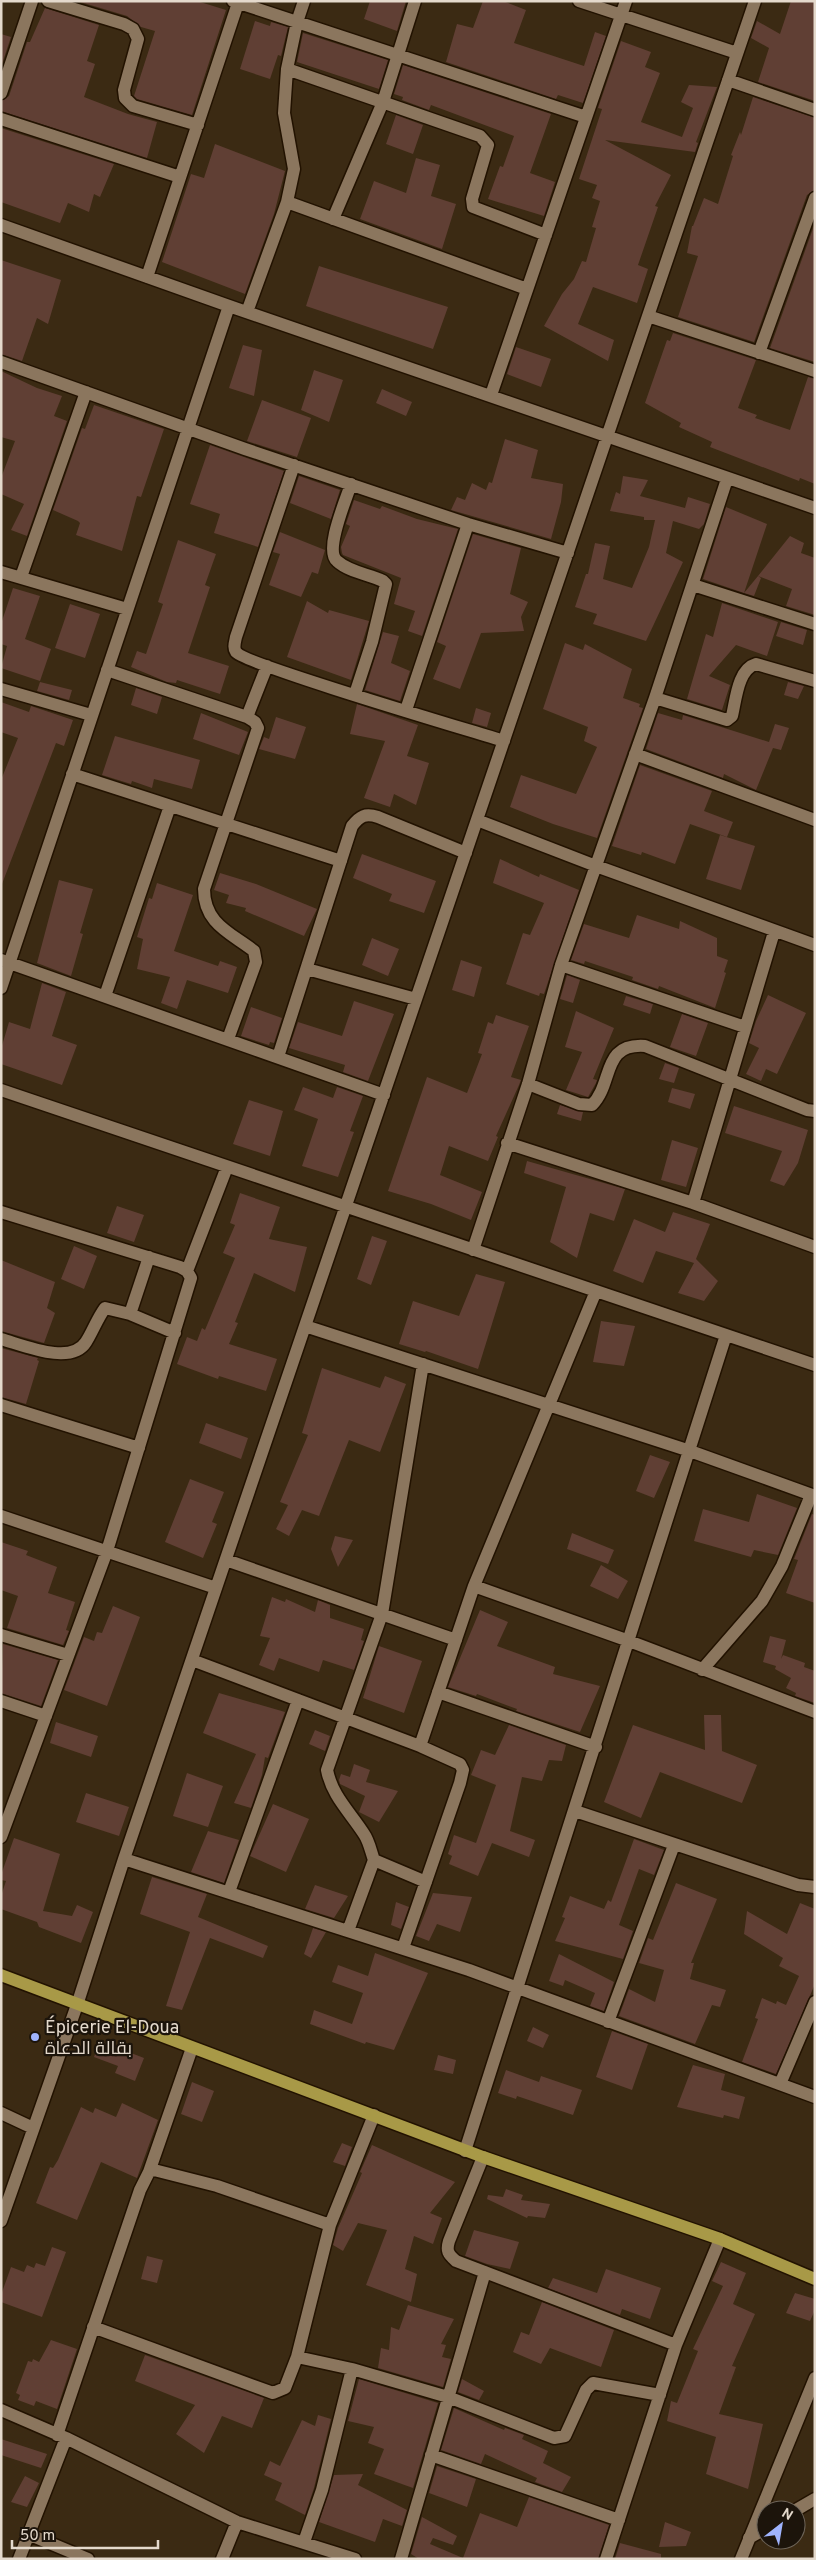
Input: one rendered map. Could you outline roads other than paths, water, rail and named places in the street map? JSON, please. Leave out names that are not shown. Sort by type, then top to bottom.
[{"type":"main road","points":[[1,1975],[78,2002],[192,2048],[374,2114],[483,2157],[720,2239],[815,2279]]},
{"type":"street","points":[[1,93],[32,1]]},
{"type":"street","points":[[48,1],[124,24],[133,29],[138,39],[124,90],[125,98],[133,106],[198,125]]},
{"type":"street","points":[[247,312],[287,202],[294,170],[284,113],[287,69],[297,22],[304,1]]},
{"type":"street","points":[[333,219],[383,102],[415,1]]},
{"type":"street","points":[[579,1],[737,53]]},
{"type":"street","points":[[491,395],[626,1]]},
{"type":"street","points":[[1,2220],[78,2002],[124,1858],[755,1]]},
{"type":"street","points":[[147,277],[198,125],[236,2],[586,117]]},
{"type":"street","points":[[287,69],[480,136],[488,145],[472,199],[473,207],[546,235]]},
{"type":"street","points":[[728,80],[815,110]]},
{"type":"street","points":[[1,119],[180,177]]},
{"type":"street","points":[[759,353],[815,198]]},
{"type":"street","points":[[287,202],[527,289]]},
{"type":"street","points":[[1,225],[229,306],[815,508]]},
{"type":"street","points":[[1,988],[5,962],[72,774],[229,306]]},
{"type":"street","points":[[648,316],[815,371]]},
{"type":"street","points":[[1,362],[468,524],[568,553]]},
{"type":"street","points":[[21,577],[86,392]]},
{"type":"street","points":[[294,465],[234,646],[236,652],[242,657],[267,666],[504,741]]},
{"type":"street","points":[[473,1250],[528,1084],[561,965],[655,698],[727,479]]},
{"type":"street","points":[[351,484],[332,544],[332,555],[336,561],[347,567],[383,581],[386,584],[386,591],[355,694]]},
{"type":"street","points":[[406,710],[468,524]]},
{"type":"street","points":[[1,572],[127,609]]},
{"type":"street","points":[[693,585],[815,624]]},
{"type":"street","points":[[655,698],[727,720],[732,716],[744,673],[748,666],[756,664],[815,680]]},
{"type":"street","points":[[247,717],[267,666]]},
{"type":"street","points":[[107,670],[247,717],[256,722],[258,728],[204,889],[204,898],[214,921],[224,932],[254,951],[256,962],[228,1039]]},
{"type":"street","points":[[1,689],[91,716]]},
{"type":"street","points":[[635,754],[815,820]]},
{"type":"street","points":[[72,774],[341,861]]},
{"type":"street","points":[[105,996],[170,806]]},
{"type":"street","points":[[278,1057],[308,969],[352,826],[358,818],[368,814],[466,853]]},
{"type":"street","points":[[477,820],[774,932],[815,945]]},
{"type":"street","points":[[693,1203],[774,932]]},
{"type":"street","points":[[5,962],[384,1094]]},
{"type":"street","points":[[561,965],[745,1027]]},
{"type":"street","points":[[308,969],[416,999]]},
{"type":"street","points":[[528,1084],[579,1104],[592,1105],[597,1100],[613,1058],[624,1048],[636,1045],[653,1049],[806,1110],[815,1111]]},
{"type":"street","points":[[1,1090],[815,1365]]},
{"type":"street","points":[[507,1143],[693,1203],[815,1247]]},
{"type":"street","points":[[2,1835],[107,1551],[190,1286],[187,1272],[227,1167]]},
{"type":"street","points":[[1,1212],[180,1267],[187,1272]]},
{"type":"street","points":[[130,1314],[149,1257]]},
{"type":"street","points":[[420,1746],[474,1586],[596,1291]]},
{"type":"street","points":[[1,1339],[66,1355],[79,1351],[86,1343],[95,1322],[105,1308],[130,1314],[175,1333]]},
{"type":"street","points":[[305,1326],[690,1451],[813,1495],[782,1566],[762,1601],[702,1670]]},
{"type":"street","points":[[465,2150],[519,1988],[726,1335]]},
{"type":"street","points":[[348,1930],[374,1860],[366,1836],[335,1793],[327,1770],[382,1614],[423,1364]]},
{"type":"street","points":[[1,1405],[139,1448]]},
{"type":"street","points":[[1,1516],[216,1588]]},
{"type":"street","points":[[226,1560],[456,1640]]},
{"type":"street","points":[[474,1586],[629,1641],[815,1712]]},
{"type":"street","points":[[1,1635],[68,1655]]},
{"type":"street","points":[[192,1660],[455,1760],[463,1770],[403,1948]]},
{"type":"street","points":[[438,1692],[596,1747]]},
{"type":"street","points":[[229,1892],[298,1700]]},
{"type":"street","points":[[1,1701],[46,1716]]},
{"type":"street","points":[[575,1811],[798,1885],[815,1887]]},
{"type":"street","points":[[608,2022],[674,1845]]},
{"type":"street","points":[[124,1858],[403,1948],[519,1988],[815,2097]]},
{"type":"street","points":[[374,1860],[426,1882]]},
{"type":"street","points":[[780,2084],[815,2002]]},
{"type":"street","points":[[19,2559],[62,2436],[93,2327],[140,2190],[149,2172],[192,2048]]},
{"type":"street","points":[[1,2113],[33,2128]]},
{"type":"street","points":[[93,2327],[273,2393],[285,2388],[297,2357],[330,2225],[374,2114]]},
{"type":"street","points":[[483,2157],[447,2249],[449,2254],[456,2260],[485,2272],[676,2345]]},
{"type":"street","points":[[149,2172],[154,2170],[217,2186],[330,2225]]},
{"type":"street","points":[[606,2559],[676,2345],[720,2239]]},
{"type":"street","points":[[400,2559],[485,2272]]},
{"type":"street","points":[[297,2357],[352,2369],[448,2397],[539,2433],[560,2438],[569,2431],[586,2390],[593,2383],[660,2394]]},
{"type":"street","points":[[304,2542],[322,2490],[352,2369]]},
{"type":"street","points":[[741,2559],[815,2378]]},
{"type":"street","points":[[1,2410],[62,2436],[237,2522],[304,2542],[338,2556],[355,2559]]},
{"type":"street","points":[[431,2455],[619,2520]]},
{"type":"street","points":[[222,2559],[237,2522]]},
{"type":"street","points":[[28,2534],[88,2559]]},
{"type":"street","points":[[749,2538],[756,2534]]},
{"type":"place","name":"Épicerie El-Doua بقالة الدعاة","points":[[35,2037]]}]
